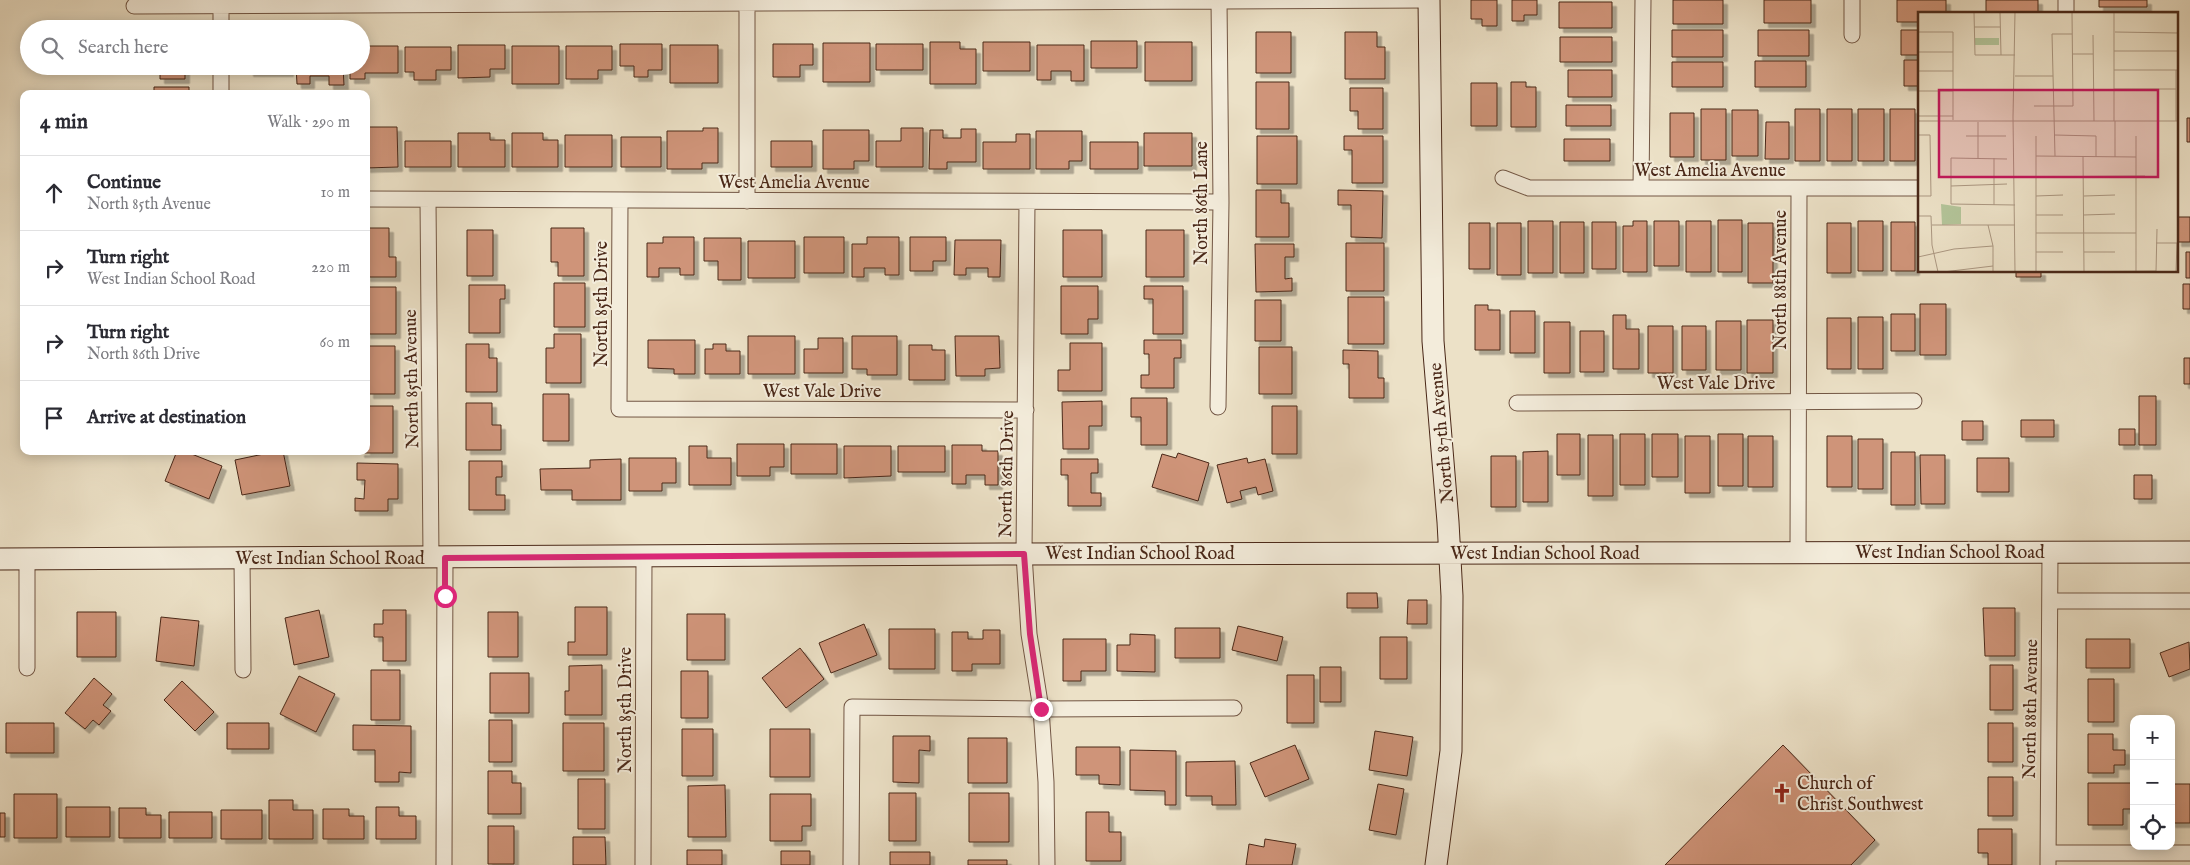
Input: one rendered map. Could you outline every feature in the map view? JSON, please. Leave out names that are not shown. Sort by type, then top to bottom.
[{"type":"main road","name":"North 87th Avenue","points":[[1429,0],[1433,341],[1451,553],[1451,751],[1436,865]]},
{"type":"main road","name":"West Indian School Road","points":[[0,559],[1024,554],[2190,552]]},
{"type":"street","points":[[134,6],[220,3],[1429,0]]},
{"type":"street","points":[[1641,188],[1643,0]]},
{"type":"street","points":[[1852,0],[1852,35]]},
{"type":"street","name":"North 86th Lane","points":[[1218,407],[1221,202],[1219,1]]},
{"type":"street","points":[[747,2],[747,201]]},
{"type":"street","points":[[220,3],[221,20]]},
{"type":"street","points":[[221,75],[222,90]]},
{"type":"street","name":"West Amelia Avenue","points":[[1503,178],[1529,188],[1918,188]]},
{"type":"street","name":"North 88th Avenue","points":[[1798,552],[1799,188]]},
{"type":"street","name":"West Amelia Avenue","points":[[370,199],[1221,202]]},
{"type":"street","name":"North 85th Avenue","points":[[428,200],[444,865]]},
{"type":"street","name":"North 85th Drive","points":[[619,409],[620,200]]},
{"type":"street","name":"North 86th Drive","points":[[1027,202],[1024,554],[1030,634],[1041,709],[1046,782],[1047,865]]},
{"type":"street","name":"West Vale Drive","points":[[1517,403],[1914,401]]},
{"type":"street","name":"West Vale Drive","points":[[619,409],[1026,410]]},
{"type":"street","name":"North 88th Avenue","points":[[2048,859],[2050,553]]},
{"type":"street","name":"North 85th Drive","points":[[643,865],[644,556]]},
{"type":"street","points":[[27,558],[27,668]]},
{"type":"street","points":[[242,558],[243,670]]},
{"type":"street","points":[[2050,601],[2190,601]]},
{"type":"street","points":[[851,865],[852,707],[1041,709],[1234,708]]},
{"type":"street","points":[[2048,859],[2190,853]]},
{"type":"building","points":[[1471,0],[1497,0],[1497,26],[1482,26],[1482,19],[1471,19]]},
{"type":"building","points":[[1512,0],[1537,0],[1537,15],[1524,15],[1524,21],[1512,21]]},
{"type":"building","points":[[1673,0],[1723,0],[1723,24],[1673,24]]},
{"type":"building","points":[[1764,0],[1811,0],[1811,23],[1764,23]]},
{"type":"building","points":[[1897,0],[1946,0],[1946,12],[1918,12],[1918,22],[1897,22]]},
{"type":"building","points":[[1986,0],[2038,0],[2038,12],[1986,12]]},
{"type":"building","points":[[2099,0],[2147,0],[2147,7],[2099,7]]},
{"type":"building","points":[[1559,2],[1612,2],[1612,28],[1559,28]]},
{"type":"building","points":[[1672,30],[1723,30],[1723,57],[1672,57]]},
{"type":"building","points":[[1758,30],[1809,30],[1809,56],[1758,56]]},
{"type":"building","points":[[1901,30],[1918,30],[1918,55],[1901,55]]},
{"type":"building","points":[[1256,32],[1291,32],[1291,73],[1256,73]]},
{"type":"building","points":[[1345,32],[1377,32],[1377,47],[1385,47],[1385,79],[1345,79]]},
{"type":"building","points":[[1560,37],[1612,37],[1612,62],[1560,62]]},
{"type":"building","points":[[1091,41],[1137,41],[1137,68],[1091,68]]},
{"type":"building","points":[[930,42],[960,42],[960,49],[976,49],[976,84],[930,84]]},
{"type":"building","points":[[983,42],[1030,42],[1030,71],[983,71]]},
{"type":"building","points":[[1145,42],[1192,42],[1192,81],[1145,81]]},
{"type":"building","points":[[823,43],[870,43],[870,82],[823,82]]},
{"type":"building","points":[[620,44],[662,44],[662,70],[648,70],[648,77],[634,77],[634,66],[620,66]]},
{"type":"building","points":[[773,44],[813,44],[813,65],[800,65],[800,77],[773,77]]},
{"type":"building","points":[[876,44],[923,44],[923,70],[876,70]]},
{"type":"building","points":[[458,45],[505,45],[505,69],[490,69],[490,77],[458,78]]},
{"type":"building","points":[[670,45],[718,45],[718,83],[670,83]]},
{"type":"building","points":[[1037,45],[1084,45],[1084,81],[1071,81],[1071,71],[1051,71],[1051,80],[1037,80]]},
{"type":"building","points":[[370,46],[398,46],[398,73],[370,73]]},
{"type":"building","points":[[512,46],[559,46],[559,84],[512,84]]},
{"type":"building","points":[[566,46],[612,46],[612,70],[598,70],[598,79],[566,79]]},
{"type":"building","points":[[405,47],[451,47],[451,70],[436,70],[436,80],[414,80],[414,72],[405,72]]},
{"type":"building","points":[[1904,60],[1918,60],[1918,86],[1904,86]]},
{"type":"building","points":[[1755,61],[1806,61],[1806,87],[1755,87]]},
{"type":"building","points":[[1672,62],[1723,62],[1723,87],[1672,87]]},
{"type":"building","points":[[1568,70],[1612,70],[1612,97],[1568,97]]},
{"type":"building","points":[[160,75],[185,75],[185,79],[160,79]]},
{"type":"building","points":[[296,75],[343,75],[344,85],[329,85],[329,76],[310,76],[310,84],[297,84]]},
{"type":"building","points":[[350,75],[365,75],[365,79],[350,79]]},
{"type":"building","points":[[1256,82],[1289,82],[1289,129],[1256,129]]},
{"type":"building","points":[[1511,82],[1526,82],[1526,87],[1536,87],[1536,127],[1511,127]]},
{"type":"building","points":[[1471,83],[1497,83],[1497,126],[1471,126]]},
{"type":"building","points":[[154,87],[189,87],[189,90],[154,90]]},
{"type":"building","points":[[1350,88],[1383,88],[1383,129],[1358,129],[1358,111],[1350,111]]},
{"type":"building","points":[[1566,105],[1611,105],[1611,126],[1566,126]]},
{"type":"building","points":[[1701,109],[1726,109],[1726,160],[1701,160]]},
{"type":"building","points":[[1795,109],[1820,109],[1820,161],[1795,161]]},
{"type":"building","points":[[1827,109],[1852,109],[1852,161],[1827,161]]},
{"type":"building","points":[[1858,109],[1884,109],[1884,161],[1858,161]]},
{"type":"building","points":[[1890,109],[1915,109],[1915,161],[1890,161]]},
{"type":"building","points":[[1732,110],[1758,110],[1758,156],[1732,156]]},
{"type":"building","points":[[1670,113],[1694,113],[1694,157],[1670,157]]},
{"type":"building","points":[[2187,118],[2190,118],[2190,142],[2187,142]]},
{"type":"building","points":[[1766,122],[1789,122],[1789,159],[1765,159]]},
{"type":"building","points":[[370,127],[397,127],[398,167],[370,168]]},
{"type":"building","points":[[703,128],[718,128],[718,163],[702,163],[702,169],[667,169],[667,131],[703,131]]},
{"type":"building","points":[[901,128],[923,128],[923,167],[876,167],[876,141],[901,141]]},
{"type":"building","points":[[961,129],[976,129],[976,162],[947,162],[947,169],[929,169],[930,130],[943,130],[943,138],[961,138]]},
{"type":"building","points":[[823,130],[869,130],[869,161],[854,161],[854,169],[823,169]]},
{"type":"building","points":[[1036,131],[1082,131],[1082,161],[1069,161],[1069,169],[1036,169]]},
{"type":"building","points":[[458,133],[490,133],[490,140],[505,140],[505,167],[458,167]]},
{"type":"building","points":[[512,133],[543,133],[543,140],[558,140],[558,167],[512,167]]},
{"type":"building","points":[[1144,133],[1192,133],[1192,166],[1144,166]]},
{"type":"building","points":[[1016,134],[1030,134],[1030,169],[983,169],[983,142],[1016,142]]},
{"type":"building","points":[[565,135],[612,135],[612,167],[565,167]]},
{"type":"building","points":[[1257,136],[1297,136],[1297,184],[1257,184]]},
{"type":"building","points":[[1344,136],[1383,136],[1383,183],[1352,183],[1352,150],[1344,150]]},
{"type":"building","points":[[621,137],[661,137],[661,167],[621,167]]},
{"type":"building","points":[[1564,139],[1610,139],[1610,161],[1564,161]]},
{"type":"building","points":[[405,141],[451,141],[451,167],[405,167]]},
{"type":"building","points":[[771,141],[812,141],[812,167],[771,167]]},
{"type":"building","points":[[1090,142],[1138,142],[1138,169],[1090,169]]},
{"type":"building","points":[[1256,190],[1281,190],[1281,203],[1289,203],[1289,237],[1256,237]]},
{"type":"building","points":[[1338,190],[1383,191],[1382,238],[1351,237],[1351,205],[1338,205]]},
{"type":"building","points":[[2178,217],[2190,217],[2190,242],[2178,242]]},
{"type":"building","points":[[1718,220],[1742,220],[1742,272],[1718,272]]},
{"type":"building","points":[[1528,221],[1553,221],[1553,273],[1528,273]]},
{"type":"building","points":[[1633,221],[1647,221],[1647,272],[1623,272],[1623,226],[1633,226]]},
{"type":"building","points":[[1654,221],[1679,221],[1679,266],[1654,266]]},
{"type":"building","points":[[1686,221],[1711,221],[1711,272],[1686,272]]},
{"type":"building","points":[[1858,221],[1883,221],[1883,271],[1858,271]]},
{"type":"building","points":[[1560,222],[1584,222],[1584,273],[1560,273]]},
{"type":"building","points":[[1592,222],[1616,222],[1616,269],[1592,269]]},
{"type":"building","points":[[1891,222],[1915,222],[1915,271],[1891,271]]},
{"type":"building","points":[[1469,223],[1490,223],[1490,269],[1469,269]]},
{"type":"building","points":[[1497,223],[1521,223],[1521,275],[1497,275]]},
{"type":"building","points":[[1748,223],[1773,223],[1773,283],[1748,283]]},
{"type":"building","points":[[1827,223],[1851,223],[1851,273],[1827,273]]},
{"type":"building","points":[[370,228],[389,228],[389,257],[396,257],[396,277],[370,277]]},
{"type":"building","points":[[551,228],[584,228],[584,276],[558,276],[558,262],[551,262]]},
{"type":"building","points":[[467,230],[493,230],[493,276],[467,276]]},
{"type":"building","points":[[1063,230],[1102,230],[1102,277],[1063,277]]},
{"type":"building","points":[[1146,230],[1184,230],[1184,277],[1146,277]]},
{"type":"building","points":[[663,237],[694,237],[694,275],[680,275],[680,268],[659,268],[659,277],[647,277],[647,243],[663,243]]},
{"type":"building","points":[[804,237],[844,237],[844,273],[804,273]]},
{"type":"building","points":[[867,237],[899,237],[899,275],[885,275],[885,268],[864,268],[864,277],[852,277],[852,244],[867,244]]},
{"type":"building","points":[[910,237],[946,237],[946,261],[933,261],[933,271],[910,271]]},
{"type":"building","points":[[704,238],[741,238],[741,280],[718,280],[718,261],[704,261]]},
{"type":"building","points":[[955,240],[1001,240],[1000,277],[988,277],[988,268],[966,268],[966,275],[954,275]]},
{"type":"building","points":[[748,241],[795,241],[795,278],[748,278]]},
{"type":"building","points":[[1346,243],[1384,243],[1384,291],[1346,291]]},
{"type":"building","points":[[1255,244],[1294,244],[1294,257],[1285,257],[1285,279],[1292,278],[1292,291],[1256,292]]},
{"type":"building","points":[[2186,252],[2190,252],[2190,278],[2186,278]]},
{"type":"building","points":[[2016,272],[2041,272],[2041,277],[2016,277]]},
{"type":"building","points":[[554,283],[585,283],[585,327],[554,327]]},
{"type":"building","points":[[2183,284],[2190,284],[2190,309],[2183,309]]},
{"type":"building","points":[[469,285],[505,285],[505,299],[500,299],[500,333],[469,333]]},
{"type":"building","points":[[1061,286],[1098,286],[1098,319],[1088,319],[1088,334],[1061,334]]},
{"type":"building","points":[[1144,286],[1183,286],[1183,334],[1153,334],[1153,299],[1144,299]]},
{"type":"building","points":[[370,287],[396,287],[396,334],[370,334]]},
{"type":"building","points":[[1348,297],[1384,297],[1384,344],[1348,344]]},
{"type":"building","points":[[1255,300],[1281,300],[1281,341],[1255,341]]},
{"type":"building","points":[[1920,304],[1946,304],[1946,355],[1920,355]]},
{"type":"building","points":[[1475,305],[1488,305],[1488,310],[1500,310],[1500,350],[1475,350]]},
{"type":"building","points":[[1510,311],[1535,311],[1535,353],[1510,353]]},
{"type":"building","points":[[1891,314],[1915,314],[1915,351],[1891,351]]},
{"type":"building","points":[[1613,315],[1626,315],[1626,329],[1639,329],[1639,369],[1613,369]]},
{"type":"building","points":[[1858,317],[1883,317],[1883,369],[1858,369]]},
{"type":"building","points":[[1827,318],[1851,318],[1851,369],[1827,369]]},
{"type":"building","points":[[1747,320],[1773,320],[1773,373],[1747,373]]},
{"type":"building","points":[[1716,321],[1741,321],[1741,370],[1716,370]]},
{"type":"building","points":[[1544,322],[1570,322],[1570,373],[1544,373]]},
{"type":"building","points":[[1648,326],[1673,326],[1673,373],[1648,373]]},
{"type":"building","points":[[1682,326],[1706,326],[1706,370],[1682,370]]},
{"type":"building","points":[[1580,331],[1604,331],[1604,372],[1580,372]]},
{"type":"building","points":[[554,334],[581,334],[581,383],[546,383],[546,348],[554,348]]},
{"type":"building","points":[[748,336],[795,336],[795,374],[748,374]]},
{"type":"building","points":[[852,336],[897,336],[897,375],[867,375],[867,369],[852,369]]},
{"type":"building","points":[[955,336],[999,336],[1000,368],[985,369],[985,376],[956,376]]},
{"type":"building","points":[[818,338],[843,338],[843,373],[804,373],[804,349],[818,349]]},
{"type":"building","points":[[648,340],[695,340],[695,374],[674,374],[674,369],[648,368]]},
{"type":"building","points":[[1144,340],[1181,340],[1181,358],[1174,358],[1174,388],[1141,388],[1141,375],[1149,375],[1149,354],[1144,354]]},
{"type":"building","points":[[1070,343],[1102,343],[1102,391],[1058,391],[1058,370],[1070,370]]},
{"type":"building","points":[[466,344],[489,344],[489,358],[497,358],[497,392],[466,392]]},
{"type":"building","points":[[713,344],[726,344],[726,351],[740,351],[740,374],[705,374],[705,349],[713,349]]},
{"type":"building","points":[[909,345],[932,345],[932,350],[945,350],[945,380],[909,380]]},
{"type":"building","points":[[370,346],[395,346],[395,394],[370,394]]},
{"type":"building","points":[[1259,347],[1292,347],[1292,394],[1259,394]]},
{"type":"building","points":[[1343,350],[1378,351],[1378,378],[1384,378],[1384,398],[1349,398],[1349,364],[1343,364]]},
{"type":"building","points":[[2184,358],[2190,358],[2190,384],[2184,384]]},
{"type":"building","points":[[543,394],[569,394],[569,441],[543,441]]},
{"type":"building","points":[[2139,396],[2156,396],[2156,445],[2139,445]]},
{"type":"building","points":[[1131,398],[1167,398],[1167,445],[1141,445],[1141,417],[1131,417]]},
{"type":"building","points":[[1102,401],[1102,426],[1089,426],[1089,449],[1063,449],[1062,402]]},
{"type":"building","points":[[466,403],[492,403],[492,425],[501,425],[501,450],[466,450]]},
{"type":"building","points":[[370,406],[393,406],[393,453],[370,453]]},
{"type":"building","points":[[1272,406],[1297,406],[1297,454],[1272,454]]},
{"type":"building","points":[[2021,420],[2054,420],[2054,437],[2021,437]]},
{"type":"building","points":[[1962,421],[1983,421],[1983,440],[1962,440]]},
{"type":"building","points":[[2119,429],[2135,429],[2135,445],[2119,445]]},
{"type":"building","points":[[1557,434],[1580,434],[1580,475],[1557,475]]},
{"type":"building","points":[[1620,434],[1645,434],[1645,485],[1620,485]]},
{"type":"building","points":[[1652,434],[1678,434],[1678,477],[1652,477]]},
{"type":"building","points":[[1718,434],[1743,434],[1743,486],[1718,486]]},
{"type":"building","points":[[1588,435],[1613,435],[1613,496],[1588,496]]},
{"type":"building","points":[[1685,436],[1710,436],[1710,493],[1685,493]]},
{"type":"building","points":[[1748,436],[1773,436],[1773,487],[1748,487]]},
{"type":"building","points":[[1827,436],[1852,436],[1852,487],[1827,487]]},
{"type":"building","points":[[1858,439],[1883,439],[1883,489],[1858,489]]},
{"type":"building","points":[[737,444],[784,444],[784,467],[770,467],[770,476],[737,476]]},
{"type":"building","points":[[791,444],[837,444],[837,474],[791,474]]},
{"type":"building","points":[[952,445],[982,445],[982,451],[998,451],[998,485],[985,485],[985,475],[966,475],[966,484],[952,484]]},
{"type":"building","points":[[689,446],[707,446],[707,458],[731,458],[731,485],[689,485]]},
{"type":"building","points":[[844,446],[891,446],[891,476],[844,478]]},
{"type":"building","points":[[898,446],[945,446],[945,472],[898,472]]},
{"type":"building","points":[[1548,451],[1548,502],[1523,502],[1523,452]]},
{"type":"building","points":[[1891,452],[1915,452],[1915,505],[1891,505]]},
{"type":"building","points":[[1178,453],[1209,463],[1198,501],[1152,487],[1162,454],[1176,458]]},
{"type":"building","points":[[175,455],[194,455],[222,466],[209,499],[165,481]]},
{"type":"building","points":[[259,455],[284,455],[290,486],[242,495],[235,460]]},
{"type":"building","points":[[1920,455],[1945,455],[1945,504],[1921,504]]},
{"type":"building","points":[[1491,456],[1516,456],[1516,507],[1491,507]]},
{"type":"building","points":[[629,458],[676,458],[676,483],[662,483],[662,491],[629,491]]},
{"type":"building","points":[[1247,458],[1248,463],[1265,459],[1273,491],[1258,495],[1256,487],[1240,491],[1242,499],[1227,503],[1217,465]]},
{"type":"building","points":[[1977,458],[2009,458],[2009,492],[1977,492]]},
{"type":"building","points":[[621,459],[621,500],[572,500],[572,490],[541,490],[540,469],[590,468],[590,460]]},
{"type":"building","points":[[1061,459],[1098,459],[1098,473],[1091,473],[1091,493],[1101,493],[1101,506],[1068,506],[1068,475],[1061,475]]},
{"type":"building","points":[[469,461],[502,461],[502,477],[496,477],[496,495],[505,495],[505,510],[469,510]]},
{"type":"building","points":[[357,463],[398,464],[398,499],[388,499],[388,511],[355,511],[355,498],[364,499],[365,480],[357,480]]},
{"type":"building","points":[[2134,475],[2152,475],[2152,499],[2134,499]]},
{"type":"building","points":[[1347,593],[1377,593],[1378,608],[1347,608]]},
{"type":"building","points":[[1408,600],[1427,600],[1427,624],[1407,624]]},
{"type":"building","points":[[575,607],[607,607],[607,655],[568,655],[568,642],[575,642]]},
{"type":"building","points":[[1983,608],[2015,608],[2015,656],[1985,656]]},
{"type":"building","points":[[319,610],[329,657],[294,665],[285,618]]},
{"type":"building","points":[[383,610],[406,610],[406,661],[383,661],[383,637],[374,637],[374,624],[383,624]]},
{"type":"building","points":[[77,612],[116,612],[116,657],[77,657]]},
{"type":"building","points":[[488,612],[518,612],[518,657],[488,657]]},
{"type":"building","points":[[687,614],[725,614],[725,660],[687,660]]},
{"type":"building","points":[[161,617],[199,621],[194,666],[156,661]]},
{"type":"building","points":[[864,624],[877,655],[831,673],[819,643]]},
{"type":"building","points":[[1238,626],[1283,637],[1277,661],[1232,650]]},
{"type":"building","points":[[1175,628],[1220,628],[1220,658],[1175,658]]},
{"type":"building","points":[[889,629],[935,629],[935,669],[889,669]]},
{"type":"building","points":[[983,630],[1000,630],[1000,664],[972,664],[972,671],[952,671],[952,632],[968,632],[968,639],[983,639]]},
{"type":"building","points":[[1130,634],[1155,635],[1155,672],[1117,671],[1117,645],[1130,645]]},
{"type":"building","points":[[1380,637],[1407,637],[1407,679],[1380,679]]},
{"type":"building","points":[[1063,639],[1106,639],[1106,671],[1081,671],[1081,681],[1063,681]]},
{"type":"building","points":[[2086,639],[2130,639],[2130,668],[2086,668]]},
{"type":"building","points":[[2189,642],[2190,669],[2169,677],[2160,653]]},
{"type":"building","points":[[800,648],[824,679],[786,708],[762,678]]},
{"type":"building","points":[[602,665],[602,715],[565,715],[565,691],[569,691],[569,666]]},
{"type":"building","points":[[1990,665],[2013,665],[2013,710],[1990,710]]},
{"type":"building","points":[[1320,667],[1341,667],[1341,702],[1320,702]]},
{"type":"building","points":[[371,670],[400,670],[400,720],[371,720]]},
{"type":"building","points":[[681,671],[708,671],[708,718],[681,718]]},
{"type":"building","points":[[490,673],[529,673],[529,713],[490,713]]},
{"type":"building","points":[[1287,675],[1314,675],[1314,723],[1287,723]]},
{"type":"building","points":[[299,676],[335,694],[316,732],[280,714]]},
{"type":"building","points":[[94,678],[112,694],[103,705],[111,711],[99,725],[93,720],[85,729],[65,713]]},
{"type":"building","points":[[2088,679],[2114,679],[2114,722],[2088,722]]},
{"type":"building","points":[[182,681],[214,712],[195,731],[164,700]]},
{"type":"building","points":[[489,720],[512,720],[512,762],[489,762]]},
{"type":"building","points":[[6,723],[54,723],[54,753],[6,753]]},
{"type":"building","points":[[227,723],[269,723],[269,749],[227,749]]},
{"type":"building","points":[[563,723],[604,723],[604,771],[563,771]]},
{"type":"building","points":[[1988,723],[2013,723],[2013,762],[1988,762]]},
{"type":"building","points":[[353,725],[411,726],[411,773],[399,772],[399,782],[375,782],[375,750],[353,750]]},
{"type":"building","points":[[682,729],[713,729],[713,776],[682,776]]},
{"type":"building","points":[[770,729],[810,729],[810,777],[770,777]]},
{"type":"building","points":[[1375,731],[1413,737],[1407,776],[1369,770]]},
{"type":"building","points":[[2088,734],[2113,734],[2113,750],[2125,750],[2125,765],[2114,765],[2114,773],[2088,773]]},
{"type":"building","points":[[893,736],[930,736],[930,751],[919,750],[919,783],[893,782]]},
{"type":"building","points":[[968,738],[1007,738],[1007,783],[968,783]]},
{"type":"building","points":[[1295,745],[1309,779],[1265,797],[1250,763]]},
{"type":"building","name":"Church of Christ Southwest","points":[[1783,745],[1875,840],[1851,865],[1665,865]]},
{"type":"building","points":[[1076,747],[1120,747],[1120,785],[1099,784],[1099,775],[1076,775]]},
{"type":"building","points":[[1130,750],[1176,751],[1176,805],[1165,805],[1165,791],[1130,790]]},
{"type":"building","points":[[1235,761],[1236,805],[1212,805],[1212,796],[1186,796],[1186,762]]},
{"type":"building","points":[[488,771],[512,771],[512,783],[521,783],[521,814],[488,814]]},
{"type":"building","points":[[1988,777],[2013,777],[2013,816],[1988,816]]},
{"type":"building","points":[[578,779],[605,779],[605,829],[578,829]]},
{"type":"building","points":[[2088,783],[2130,783],[2130,809],[2123,809],[2123,825],[2088,825]]},
{"type":"building","points":[[1378,784],[1404,789],[1396,835],[1369,830]]},
{"type":"building","points":[[2175,784],[2190,784],[2190,823],[2175,823]]},
{"type":"building","points":[[725,785],[726,837],[688,837],[688,786]]},
{"type":"building","points":[[889,793],[916,793],[916,841],[889,841]]},
{"type":"building","points":[[969,793],[1009,793],[1009,842],[969,842]]},
{"type":"building","points":[[14,794],[57,794],[57,838],[14,838]]},
{"type":"building","points":[[770,794],[811,794],[811,826],[802,826],[802,841],[770,841]]},
{"type":"building","points":[[269,800],[293,800],[293,810],[313,810],[313,839],[269,839]]},
{"type":"building","points":[[66,807],[110,807],[110,837],[66,837]]},
{"type":"building","points":[[376,807],[399,807],[399,816],[416,816],[416,839],[376,839]]},
{"type":"building","points":[[119,808],[146,808],[146,815],[161,815],[161,838],[119,838]]},
{"type":"building","points":[[323,809],[349,809],[349,816],[364,816],[364,839],[323,839]]},
{"type":"building","points":[[221,810],[262,810],[262,839],[221,839]]},
{"type":"building","points":[[169,812],[212,812],[212,838],[169,838]]},
{"type":"building","points":[[1086,812],[1109,812],[1109,832],[1121,832],[1121,861],[1086,861]]},
{"type":"building","points":[[0,813],[5,813],[5,837],[0,837]]},
{"type":"building","points":[[488,826],[514,826],[514,864],[488,864]]},
{"type":"building","points":[[1978,829],[2012,829],[2012,865],[1988,865],[1988,853],[1978,853]]},
{"type":"building","points":[[573,837],[605,837],[606,865],[573,865]]},
{"type":"building","points":[[1265,839],[1296,844],[1292,865],[1246,865],[1249,844],[1264,847]]},
{"type":"building","points":[[687,850],[722,850],[722,865],[687,865]]},
{"type":"building","points":[[781,851],[810,851],[810,865],[781,865]]},
{"type":"building","points":[[890,852],[930,852],[930,865],[890,865]]},
{"type":"building","points":[[968,860],[1007,860],[1007,865],[968,865]]},
{"type":"place","name":"Church of Christ Southwest","points":[[1782,793]]},
{"type":"route","points":[[445,596],[445,558],[1024,554],[1030,634],[1041,709]]}]
